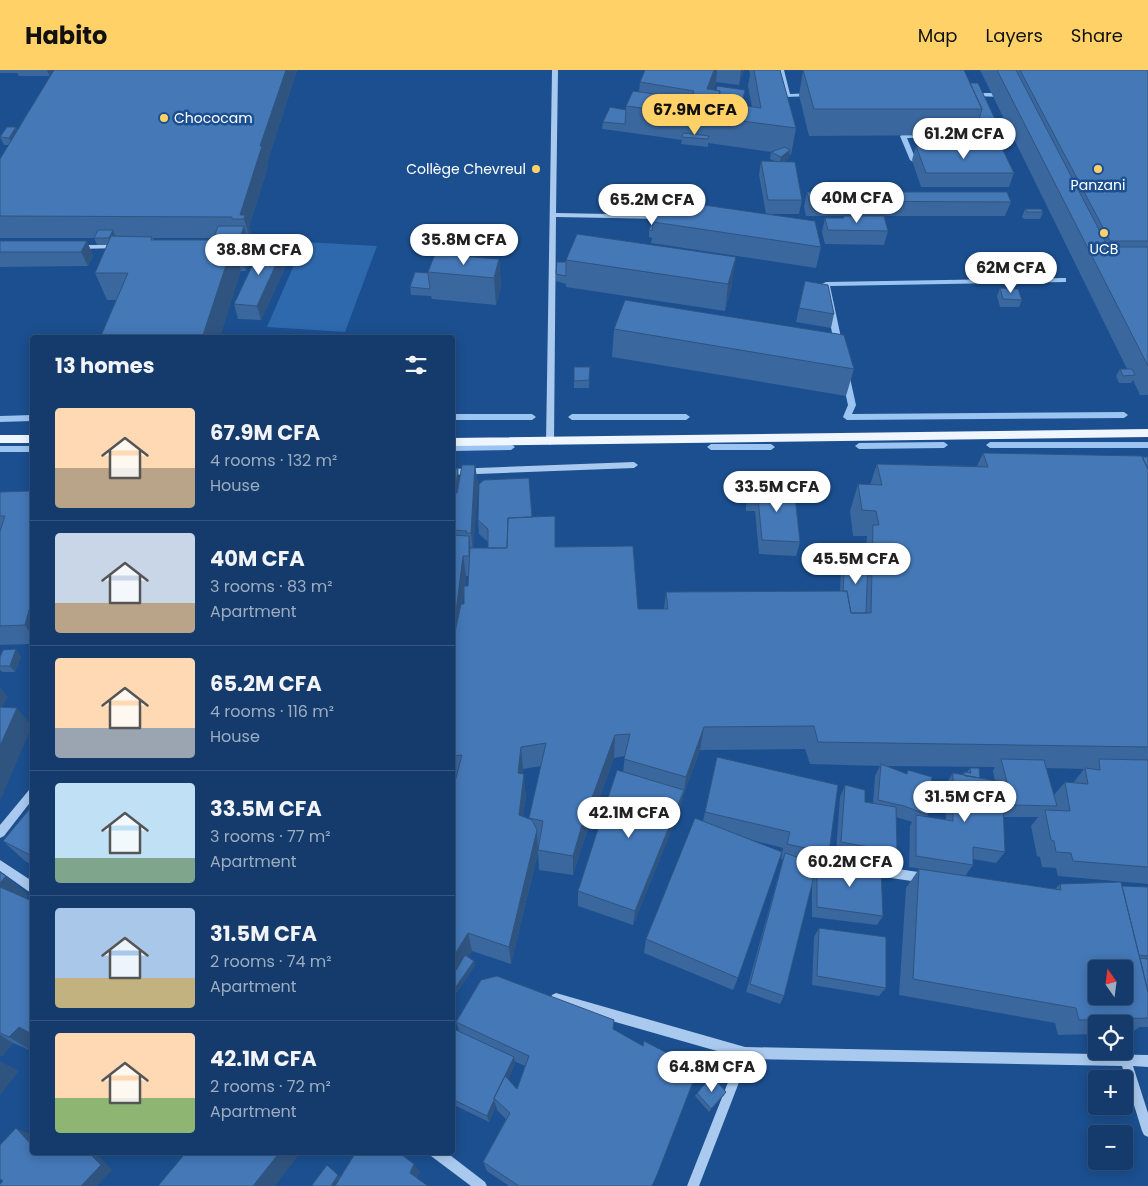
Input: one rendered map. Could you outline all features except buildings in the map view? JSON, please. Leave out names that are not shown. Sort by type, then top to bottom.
[{"type":"main road","points":[[455,442],[1148,433]]},
{"type":"main road","points":[[0,439],[30,439]]},
{"type":"street","points":[[550,442],[555,70]]},
{"type":"street","points":[[553,214],[669,218]]},
{"type":"street","points":[[67,247],[125,247]]},
{"type":"street","points":[[455,472],[634,465]]},
{"type":"street","points":[[0,833],[30,796]]},
{"type":"street","points":[[0,864],[30,886]]},
{"type":"street","points":[[855,868],[932,880]]},
{"type":"street","points":[[540,995],[745,1053],[1148,1062]]},
{"type":"street","points":[[693,1186],[745,1053]]},
{"type":"street","points":[[1126,1062],[1148,1131]]},
{"type":"street","points":[[439,1155],[481,1186]]},
{"type":"shaded area","points":[[304,242],[377,246],[345,332],[267,327]]},
{"type":"waterway","points":[[781,70],[787,96],[812,95]]},
{"type":"waterway","points":[[972,95],[1005,95]]},
{"type":"waterway","points":[[913,160],[903,136],[1020,136]]},
{"type":"waterway","points":[[839,347],[826,284],[1063,280]]},
{"type":"waterway","points":[[846,378],[852,405],[847,417],[1124,415]]},
{"type":"waterway","points":[[455,417],[532,417]]},
{"type":"waterway","points":[[572,417],[686,417]]},
{"type":"waterway","points":[[0,419],[30,418]]},
{"type":"waterway","points":[[859,446],[944,445]]},
{"type":"waterway","points":[[990,445],[1148,445]]},
{"type":"waterway","points":[[455,448],[511,447]]},
{"type":"waterway","points":[[711,447],[771,447]]},
{"type":"waterway","points":[[0,449],[30,449]]},
{"type":"place","name":"Chococam","points":[[164,118]]},
{"type":"place","name":"Collège Chevreul","points":[[536,169]]},
{"type":"place","name":"Panzani","points":[[1098,169]]},
{"type":"place","name":"UCB","points":[[1104,233]]}]
